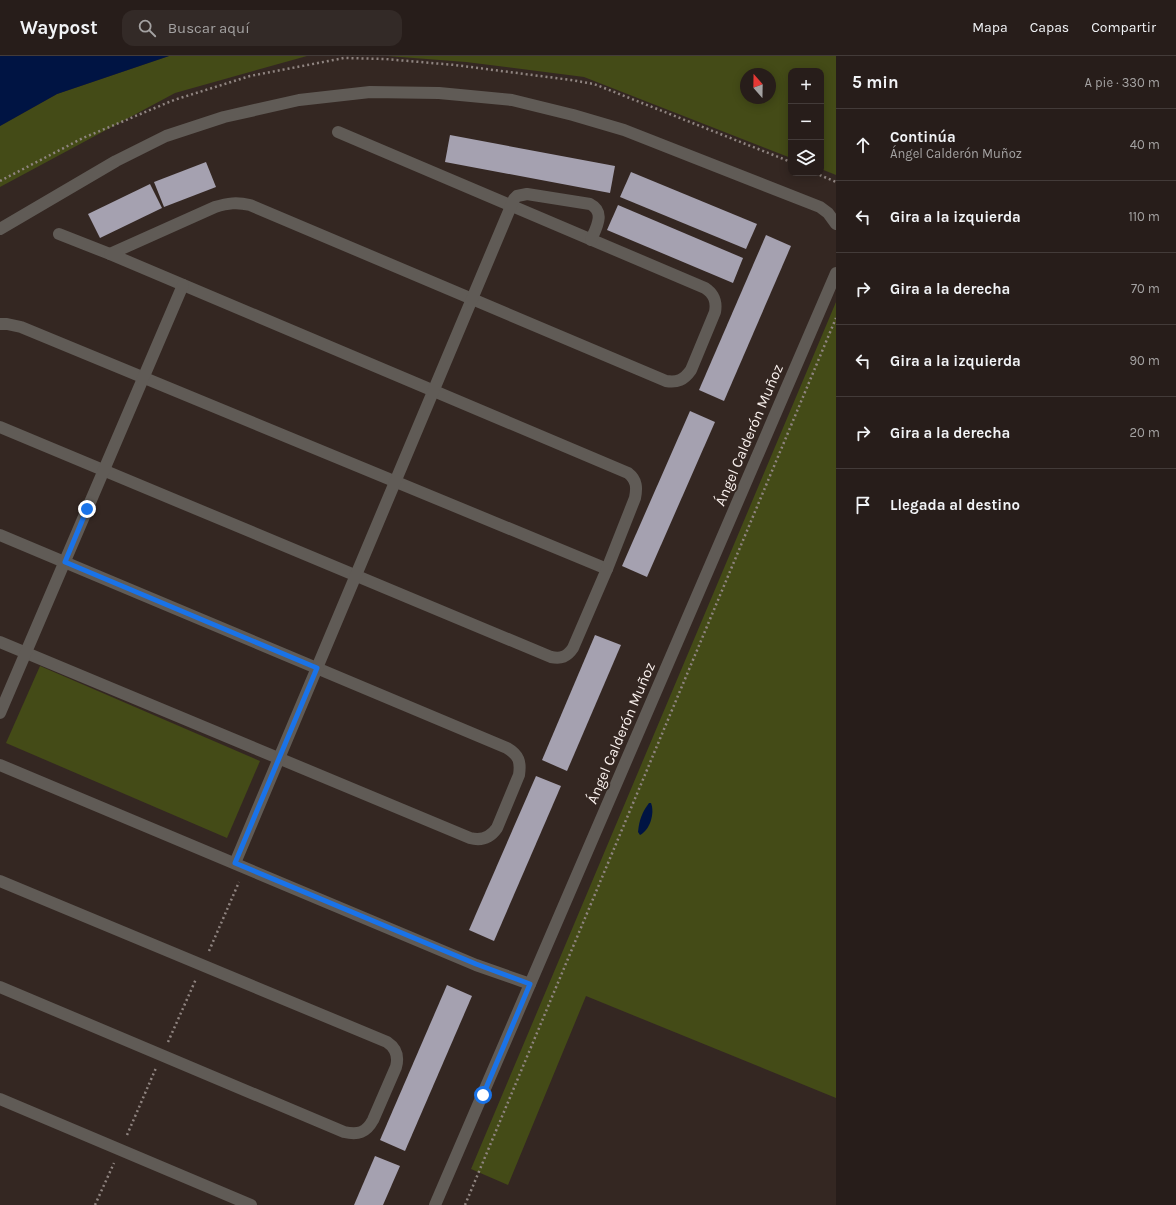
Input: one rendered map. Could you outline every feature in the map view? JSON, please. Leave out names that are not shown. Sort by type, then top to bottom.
[{"type":"street","points":[[0,229],[116,160],[166,136],[224,117],[299,100],[370,92],[439,93],[512,100],[573,115],[624,130],[820,207],[836,224]]},
{"type":"street","points":[[110,254],[215,207],[239,202],[250,205],[666,381],[680,381],[687,376],[691,370],[712,320],[716,305],[715,297],[710,291],[338,132]]},
{"type":"street","points":[[240,866],[279,758],[511,206],[517,196],[527,194],[590,204],[598,211],[600,217],[591,240]]},
{"type":"street","points":[[0,427],[551,657],[558,658],[564,657],[573,648],[607,569],[635,498],[636,483],[633,477],[628,473],[434,390],[59,234]]},
{"type":"street","name":"Ángel Calderón Muñoz","points":[[435,1205],[836,273]]},
{"type":"street","points":[[0,713],[183,285]]},
{"type":"street","points":[[0,324],[22,327],[607,569]]},
{"type":"street","points":[[0,535],[507,748],[515,753],[519,760],[519,775],[497,828],[486,838],[478,840],[470,838],[0,642]]},
{"type":"street","points":[[0,764],[476,964],[530,984]]},
{"type":"street","points":[[0,881],[387,1042],[392,1046],[398,1060],[369,1128],[363,1132],[354,1134],[344,1132],[0,987]]},
{"type":"street","points":[[0,1099],[251,1205]]},
{"type":"path","points":[[823,176],[836,182]]},
{"type":"path","points":[[465,1205],[836,318]]},
{"type":"path","points":[[96,1205],[202,965],[240,866]]},
{"type":"green space","points":[[169,56],[307,56],[175,93],[0,187],[0,126],[57,94]]},
{"type":"green space","points":[[387,56],[836,56],[836,175],[824,170],[824,68],[788,68],[788,157],[584,77],[466,62]]},
{"type":"green space","points":[[836,302],[836,1098],[586,996],[508,1185],[471,1169]]},
{"type":"green space","points":[[40,666],[260,761],[227,838],[6,743]]},
{"type":"water","points":[[0,56],[169,56],[57,94],[0,126]]},
{"type":"water","points":[[649,803],[651,803],[652,807],[651,821],[644,833],[640,835],[638,832],[640,820]]},
{"type":"building","points":[[450,135],[615,166],[610,193],[445,162]]},
{"type":"building","points":[[206,162],[216,187],[164,207],[154,182]]},
{"type":"building","points":[[631,172],[757,224],[746,249],[620,197]]},
{"type":"building","points":[[150,184],[162,208],[100,238],[88,214]]},
{"type":"building","points":[[618,205],[743,258],[733,283],[607,230]]},
{"type":"building","points":[[766,235],[791,246],[724,401],[699,390]]},
{"type":"building","points":[[690,411],[715,422],[647,577],[622,566]]},
{"type":"building","points":[[595,635],[621,645],[567,771],[542,760]]},
{"type":"building","points":[[536,776],[561,786],[494,941],[469,930]]},
{"type":"building","points":[[447,985],[472,996],[405,1151],[380,1140]]},
{"type":"building","points":[[375,1156],[400,1166],[383,1205],[354,1205]]},
{"type":"route","points":[[87,509],[65,562],[317,668],[235,863],[476,964],[530,984],[483,1095]]}]
